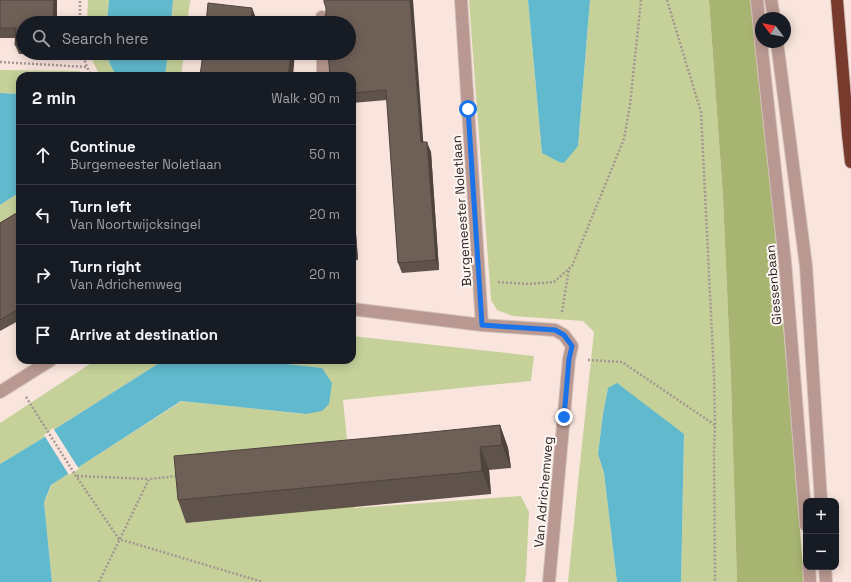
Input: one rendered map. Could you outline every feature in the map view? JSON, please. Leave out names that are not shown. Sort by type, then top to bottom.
[{"type":"highway","points":[[837,0],[851,162]]},
{"type":"street","name":"Burgemeester Noletlaan","points":[[461,0],[482,325]]},
{"type":"street","name":"Giessenbaan","points":[[757,0],[758,12]]},
{"type":"street","points":[[771,0],[773,12]]},
{"type":"street","name":"Giessenbaan","points":[[762,48],[785,262],[804,498]]},
{"type":"street","points":[[778,48],[806,266],[820,498]]},
{"type":"street","points":[[323,60],[323,72]]},
{"type":"street","points":[[356,309],[482,325],[555,330],[563,334]]},
{"type":"street","name":"Van Adrichemweg","points":[[549,582],[569,359],[572,346],[563,334]]},
{"type":"street","points":[[0,392],[44,364]]},
{"type":"street","points":[[809,570],[810,582]]},
{"type":"street","points":[[825,570],[826,582]]},
{"type":"path","points":[[80,0],[80,16]]},
{"type":"path","points":[[480,281],[528,284],[554,282],[572,266],[624,139],[630,104],[640,0]]},
{"type":"path","points":[[668,0],[701,112],[714,375],[715,582]]},
{"type":"path","points":[[84,60],[89,72]]},
{"type":"path","points":[[0,62],[87,67]]},
{"type":"path","points":[[563,334],[562,306],[569,269]]},
{"type":"path","points":[[569,359],[622,362],[715,425]]},
{"type":"path","points":[[15,382],[119,539],[263,582]]},
{"type":"path","points":[[76,476],[149,479],[180,476]]},
{"type":"path","points":[[99,582],[149,479]]},
{"type":"green space","points":[[88,0],[109,0],[108,16],[87,16]]},
{"type":"green space","points":[[173,0],[191,0],[188,16],[172,16]]},
{"type":"green space","points":[[469,0],[528,0],[542,153],[578,146],[590,0],[709,0],[723,197],[731,381],[737,582],[681,582],[684,434],[608,388],[598,454],[604,473],[617,582],[568,582],[594,332],[583,321],[513,316],[497,310],[491,300]]},
{"type":"green space","points":[[709,0],[755,0],[755,48],[760,48],[766,114],[804,582],[737,582],[731,381],[723,197]]},
{"type":"green space","points":[[92,60],[109,60],[114,72],[98,72]]},
{"type":"green space","points":[[167,60],[183,60],[182,72],[166,72]]},
{"type":"green space","points":[[0,70],[80,72],[16,72],[16,94],[0,93]]},
{"type":"green space","points":[[16,195],[16,216],[0,226],[0,205]]},
{"type":"green space","points":[[356,336],[534,356],[531,381],[343,400],[354,508],[521,496],[529,512],[525,582],[52,582],[44,502],[52,484],[182,401],[306,414],[322,368],[286,364],[356,364]]},
{"type":"green space","points":[[90,364],[158,364],[0,464],[0,423]]},
{"type":"water","points":[[109,0],[173,0],[172,16],[108,16]]},
{"type":"water","points":[[528,0],[590,0],[578,146],[564,163],[542,153]]},
{"type":"water","points":[[109,60],[167,60],[166,72],[114,72]]},
{"type":"water","points":[[0,93],[16,94],[16,195],[0,205]]},
{"type":"water","points":[[158,364],[286,364],[322,368],[332,383],[329,404],[322,411],[306,414],[181,401],[51,485],[44,502],[52,582],[0,582],[0,464]]},
{"type":"water","points":[[617,383],[684,434],[681,582],[617,582],[604,473],[598,454],[608,388]]},
{"type":"pier","points":[[53,428],[79,469],[69,475],[44,435]]},
{"type":"building","points":[[0,0],[54,0],[53,16],[16,16],[16,28],[0,28]]},
{"type":"building","points":[[324,0],[410,0],[421,142],[427,142],[436,260],[398,263],[386,90],[356,93],[356,72],[330,72],[329,60],[356,60],[356,16],[325,16],[326,7]]},
{"type":"building","points":[[208,3],[252,8],[251,16],[207,16]]},
{"type":"building","points":[[202,60],[290,60],[289,72],[201,72]]},
{"type":"building","points":[[16,213],[16,310],[0,320],[0,223]]},
{"type":"building","points":[[500,425],[502,445],[480,447],[482,471],[178,500],[174,456]]},
{"type":"route","points":[[468,109],[482,325],[555,330],[564,335],[572,346],[569,359],[564,417]]}]
